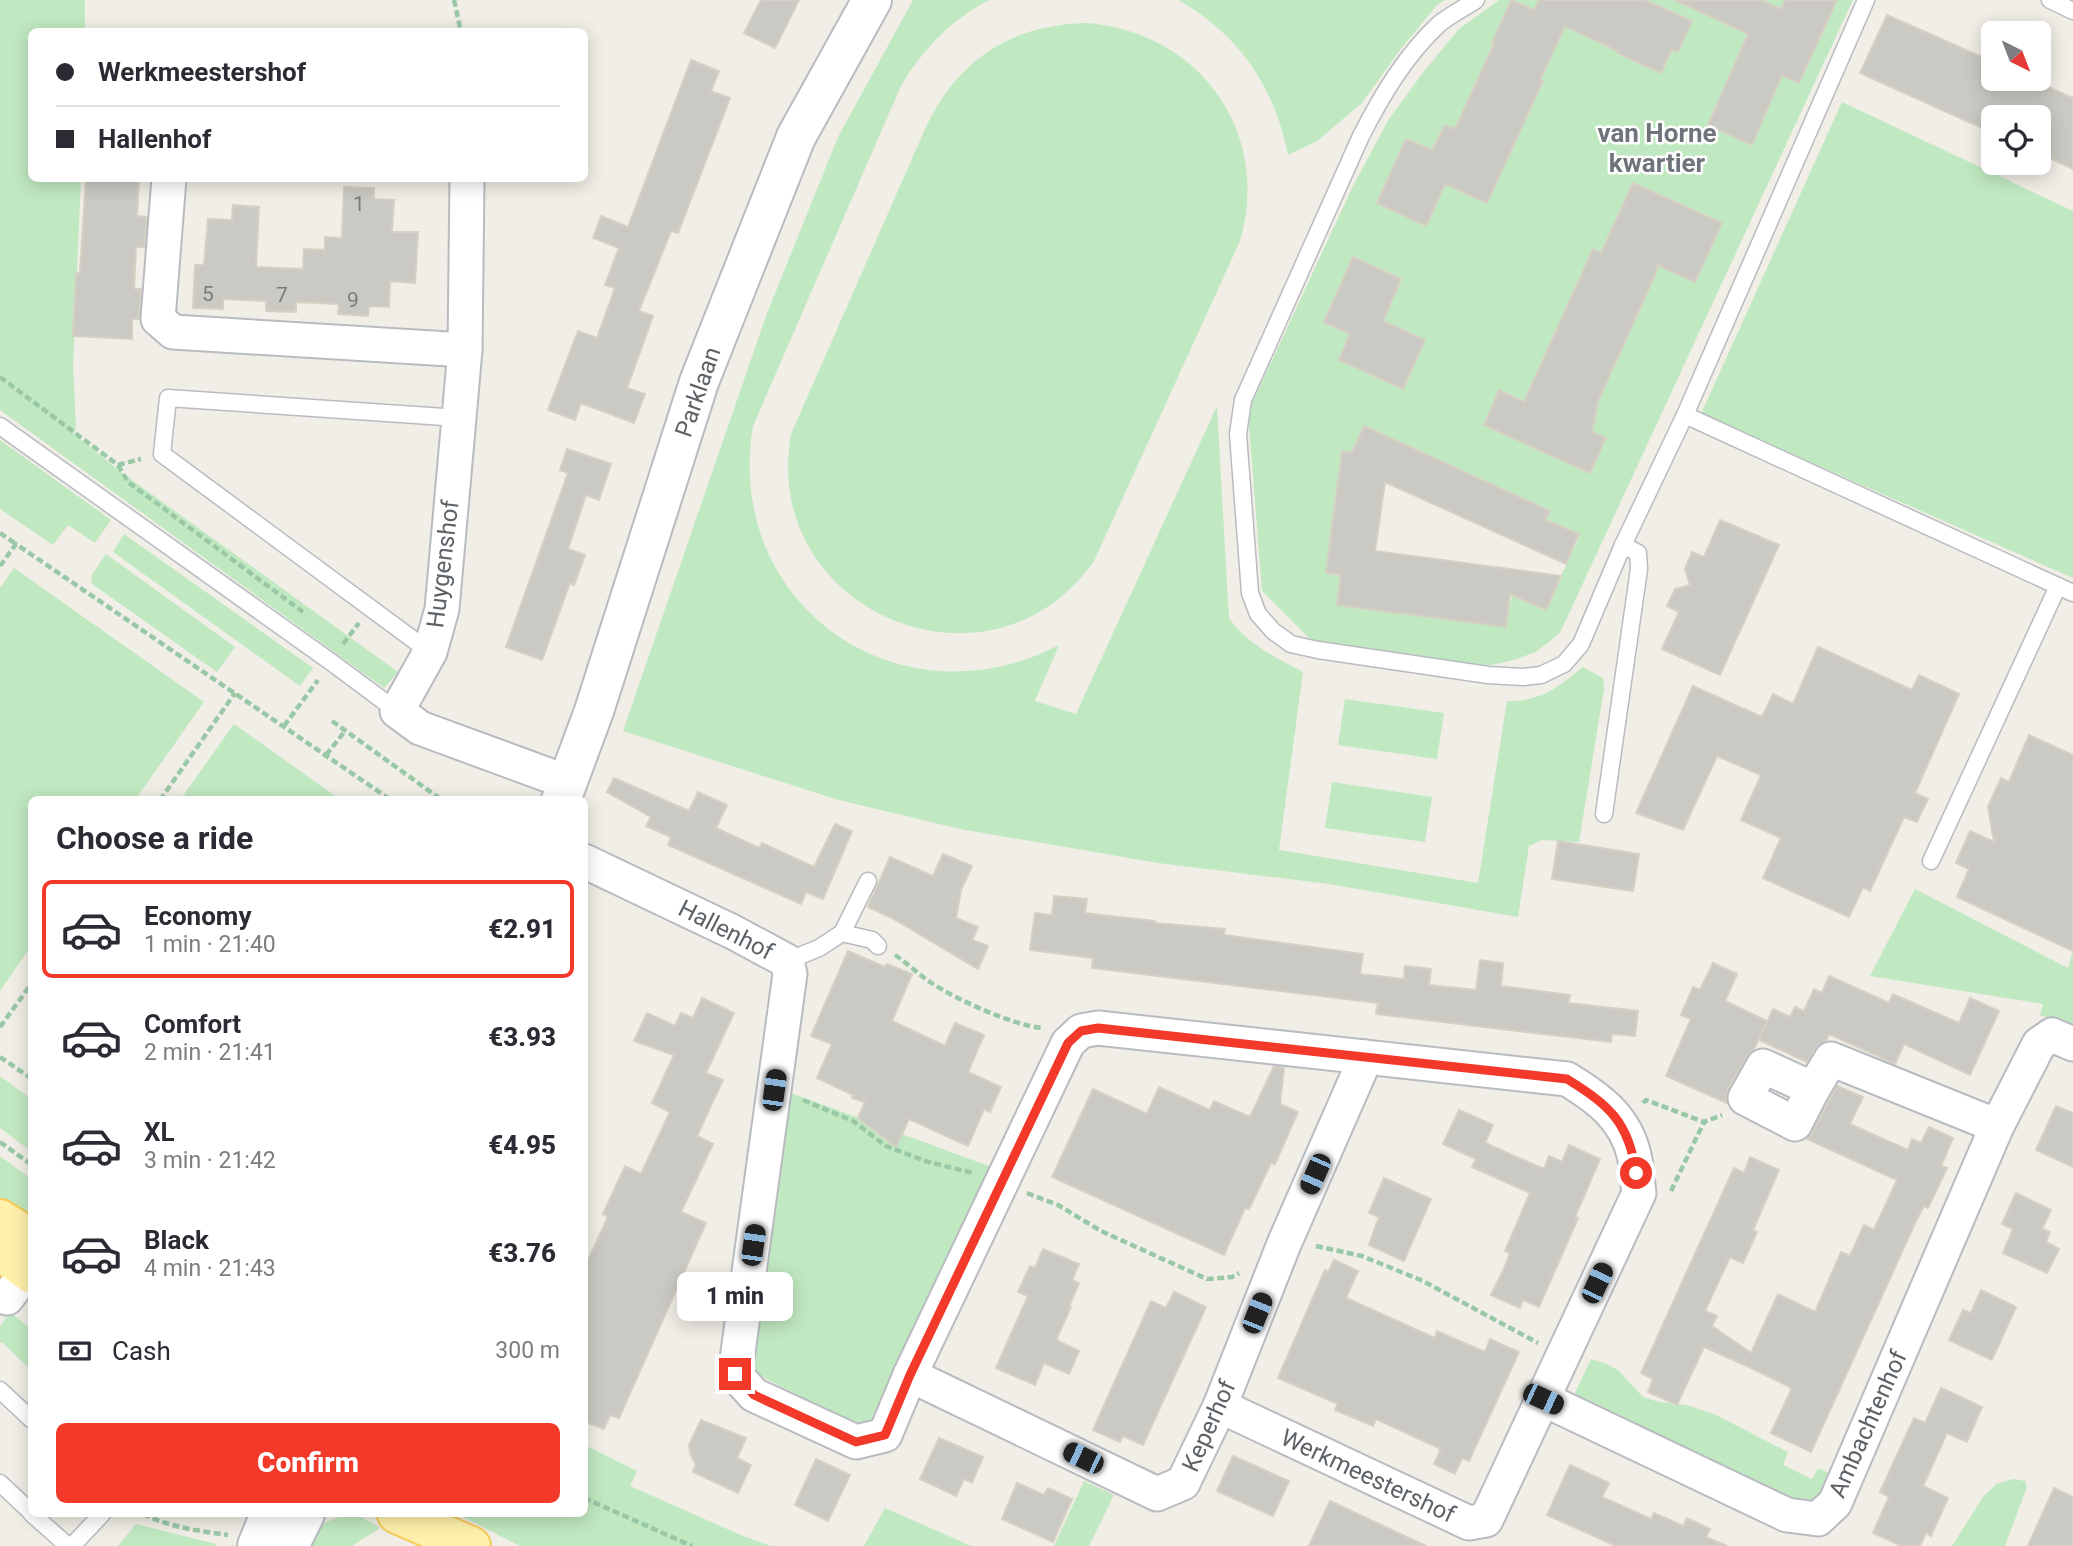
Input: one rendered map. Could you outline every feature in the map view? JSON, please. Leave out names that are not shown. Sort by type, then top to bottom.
[{"type":"main road","points":[[0,1219],[15,1269]]},
{"type":"main road","points":[[404,1517],[470,1545]]},
{"type":"main road","points":[[438,1517],[470,1545]]},
{"type":"street","name":"Parklaan","points":[[564,791],[594,711],[699,382],[796,137],[872,0]]},
{"type":"street","points":[[169,182],[158,319],[173,332],[466,350]]},
{"type":"street","name":"Huygenshof","points":[[397,711],[430,652],[442,609],[466,350],[467,182]]},
{"type":"street","points":[[397,711],[420,728],[564,791]]},
{"type":"street","name":"Hallenhof","points":[[588,862],[787,961],[790,974],[735,1374],[754,1395],[856,1442],[885,1435],[910,1375],[1068,1043],[1081,1031]]},
{"type":"street","points":[[1081,1031],[1098,1028],[1366,1056]]},
{"type":"street","name":"Ambachtenhof","points":[[1543,1399],[1787,1515],[1818,1519],[1835,1503],[1997,1126],[2039,1044],[2052,1035],[2073,1044]]},
{"type":"street","name":"Werkmeestershof","points":[[1220,1406],[1468,1523],[1486,1520],[1639,1193],[1634,1153],[1619,1120],[1597,1097],[1567,1079],[1366,1056]]},
{"type":"street","name":"Keperhof","points":[[910,1375],[1157,1494],[1183,1483],[1220,1406],[1284,1244],[1366,1056]]},
{"type":"street","points":[[1745,1098],[1763,1066],[1813,1089],[1831,1059],[1997,1126]]},
{"type":"street","points":[[243,1541],[267,1517]]},
{"type":"street","points":[[289,1546],[304,1517]]},
{"type":"lane","points":[[1476,0],[1440,23],[1398,71],[1380,99],[1361,135],[1243,400],[1238,434],[1250,593],[1258,614],[1273,631],[1291,644],[1488,675],[1532,676],[1542,675],[1564,664],[1581,644],[1623,545],[1685,415],[1866,0]]},
{"type":"lane","points":[[2050,0],[2073,11]]},
{"type":"lane","points":[[430,652],[162,454],[169,398],[459,418]]},
{"type":"lane","points":[[1685,415],[2066,589],[1931,861]]},
{"type":"lane","points":[[0,426],[397,711]]},
{"type":"lane","points":[[1604,814],[1639,569],[1638,553],[1623,545]]},
{"type":"lane","points":[[787,961],[819,948],[842,933],[868,881]]},
{"type":"lane","points":[[842,933],[872,940],[878,946]]},
{"type":"lane","points":[[0,1390],[28,1416]]},
{"type":"lane","points":[[0,1483],[28,1509]]},
{"type":"lane","points":[[37,1517],[70,1546],[99,1517]]},
{"type":"path","points":[[454,0],[460,28]]},
{"type":"path","points":[[0,377],[118,465],[162,454]]},
{"type":"path","points":[[0,533],[385,796]]},
{"type":"path","points":[[0,566],[16,544]]},
{"type":"path","points":[[284,726],[369,608]]},
{"type":"path","points":[[163,796],[235,693]]},
{"type":"path","points":[[332,721],[436,796]]},
{"type":"path","points":[[326,755],[346,731]]},
{"type":"path","points":[[878,946],[897,956],[929,982],[957,999],[1028,1026],[1081,1031]]},
{"type":"path","points":[[0,1027],[28,988]]},
{"type":"path","points":[[0,1057],[28,1076]]},
{"type":"path","points":[[774,1090],[853,1121],[886,1146],[925,1161],[975,1173],[1058,1205],[1101,1231],[1207,1279],[1232,1277],[1242,1271]]},
{"type":"path","points":[[1619,1120],[1646,1100],[1704,1122],[1730,1112],[1745,1098]]},
{"type":"path","points":[[0,1142],[28,1163]]},
{"type":"path","points":[[1284,1244],[1301,1243],[1362,1256],[1423,1281],[1563,1356]]},
{"type":"path","points":[[588,1500],[692,1546]]},
{"type":"path","points":[[148,1517],[194,1531],[243,1541]]},
{"type":"green space","points":[[0,0],[85,0],[85,28],[28,28],[28,182],[81,182],[73,365],[76,426],[74,434],[121,472],[398,672],[384,688],[0,410]]},
{"type":"green space","points":[[913,0],[989,0],[950,26],[919,60],[901,86],[753,426],[751,490],[766,547],[795,596],[835,634],[884,659],[940,671],[999,667],[1059,645],[1035,701],[1076,714],[1217,406],[1229,618],[1253,643],[1303,672],[1279,850],[1478,883],[1507,701],[1540,696],[1583,667],[1603,678],[1604,689],[1579,842],[1542,840],[1529,846],[1518,917],[1329,884],[1158,863],[960,829],[835,799],[623,731],[766,316],[838,137]]},
{"type":"green space","points":[[1178,0],[1445,0],[1437,5],[1400,50],[1362,103],[1317,141],[1288,155],[1274,107],[1251,65],[1219,29]]},
{"type":"green space","points":[[1499,0],[1853,0],[1560,633],[1536,652],[1482,667],[1312,641],[1262,591],[1248,412],[1353,186],[1389,119],[1459,29]],"holes":[[[1366,427],[1549,512],[1544,522],[1579,538],[1545,610],[1512,595],[1505,627],[1328,574],[1342,452],[1354,452]]]},
{"type":"green space","points":[[1086,23],[1126,30],[1162,45],[1192,66],[1217,94],[1235,126],[1245,162],[1247,200],[1240,241],[1094,561],[1050,605],[998,628],[944,633],[891,619],[845,591],[810,549],[791,496],[791,434],[925,129],[953,84],[989,51],[1010,39],[1059,25]]},
{"type":"green space","points":[[1842,102],[1981,168],[1981,175],[1997,175],[2073,211],[2073,578],[1701,414]]},
{"type":"green space","points":[[0,440],[111,520],[95,543],[68,525],[53,545],[0,509]]},
{"type":"green space","points":[[124,534],[313,668],[300,686],[113,552]]},
{"type":"green space","points":[[106,554],[235,647],[217,672],[92,584],[91,576]]},
{"type":"green space","points":[[14,568],[204,702],[138,796],[28,796],[28,950],[0,991],[0,588]]},
{"type":"green space","points":[[1345,699],[1444,713],[1437,759],[1338,745]]},
{"type":"green space","points":[[234,724],[335,796],[183,796]]},
{"type":"green space","points":[[1332,782],[1432,797],[1425,842],[1325,828]]},
{"type":"green space","points":[[1915,889],[2068,968],[2073,950],[2073,1027],[2040,1015],[2043,1004],[1870,976]]},
{"type":"green space","points":[[0,1076],[28,1097],[28,1149],[0,1128]]},
{"type":"green space","points":[[791,1093],[997,1169],[881,1414],[869,1423],[849,1422],[759,1375],[751,1362],[751,1345]]},
{"type":"green space","points":[[0,1156],[28,1177],[28,1223],[0,1203]]},
{"type":"green space","points":[[10,1312],[28,1327],[28,1367],[0,1343],[0,1326]]},
{"type":"green space","points":[[1591,1359],[1619,1371],[1643,1397],[1687,1405],[1716,1415],[1788,1452],[1783,1465],[1812,1479],[1818,1468],[1831,1474],[1814,1502],[1803,1503],[1573,1397]]},
{"type":"green space","points":[[588,1446],[637,1471],[630,1486],[771,1546],[520,1546],[463,1517],[588,1517]]},
{"type":"green space","points":[[2013,1479],[2025,1481],[2027,1487],[2005,1546],[1952,1546],[1983,1497],[1996,1484]]},
{"type":"green space","points":[[1084,1481],[1114,1495],[1089,1546],[1054,1546]]},
{"type":"green space","points":[[885,1508],[971,1546],[864,1546]]},
{"type":"green space","points":[[339,1517],[362,1517],[380,1528],[352,1546],[303,1546],[314,1527]]},
{"type":"green space","points":[[136,1524],[216,1544],[118,1546]]},
{"type":"building","points":[[761,0],[799,0],[775,48],[744,33]]},
{"type":"building","points":[[1511,0],[1534,10],[1539,0],[1645,0],[1692,21],[1678,52],[1672,49],[1661,73],[1565,26],[1487,203],[1445,184],[1426,226],[1377,203],[1406,139],[1432,150],[1445,125],[1455,129]]},
{"type":"building","points":[[1675,0],[1762,0],[1781,9],[1785,0],[1837,0],[1799,83],[1782,75],[1752,145],[1708,125],[1748,34]]},
{"type":"building","points":[[1887,15],[1981,57],[1981,91],[2051,91],[2051,88],[2073,98],[2073,169],[2051,159],[2051,105],[1981,105],[1981,128],[1860,73]]},
{"type":"building","points":[[691,60],[719,71],[711,91],[730,98],[678,233],[671,231],[639,311],[653,316],[627,388],[645,394],[634,423],[581,403],[575,420],[548,410],[578,331],[597,338],[615,288],[605,285],[619,248],[593,238],[601,216],[628,227]]},
{"type":"building","points":[[86,182],[139,182],[137,216],[147,217],[144,247],[136,247],[134,289],[141,289],[139,319],[132,319],[132,339],[73,336],[76,273],[80,273]]},
{"type":"building","points":[[1633,183],[1722,223],[1695,282],[1657,265],[1656,273],[1598,401],[1592,432],[1606,438],[1590,473],[1484,425],[1499,390],[1524,402],[1593,249],[1601,253]]},
{"type":"building","points":[[344,187],[374,188],[374,199],[394,200],[392,232],[418,232],[415,283],[390,281],[389,307],[369,306],[368,316],[338,314],[339,304],[296,302],[296,312],[266,311],[266,301],[223,299],[223,309],[193,308],[195,265],[204,265],[208,219],[232,220],[233,205],[259,207],[256,267],[303,269],[304,249],[325,250],[325,237],[342,238]]},
{"type":"building","points":[[1353,257],[1401,279],[1383,321],[1425,340],[1403,389],[1339,360],[1350,334],[1324,322]]},
{"type":"building","points":[[1364,426],[1550,511],[1545,520],[1579,534],[1566,564],[1385,482],[1375,551],[1561,576],[1546,610],[1510,594],[1506,627],[1337,605],[1341,575],[1326,573],[1342,451],[1352,452]]},
{"type":"building","points":[[567,449],[611,464],[599,500],[586,495],[568,549],[585,555],[574,585],[570,583],[542,660],[506,647],[568,473],[560,470]]},
{"type":"building","points":[[1720,520],[1779,545],[1720,675],[1662,649],[1679,612],[1667,606],[1675,589],[1690,585],[1685,569],[1692,552],[1704,557]]},
{"type":"building","points":[[1818,647],[1912,690],[1919,675],[1959,694],[1915,793],[1928,799],[1917,822],[1904,817],[1870,891],[1863,887],[1849,917],[1763,878],[1781,838],[1741,820],[1761,775],[1717,756],[1683,830],[1636,813],[1693,686],[1762,717],[1773,694],[1793,704]]},
{"type":"building","points":[[2029,735],[2073,755],[2073,951],[1957,897],[1969,869],[1956,863],[1970,831],[1994,842],[1988,807],[2001,778],[2009,782]]},
{"type":"building","points":[[614,778],[689,811],[698,792],[727,805],[716,828],[759,848],[762,843],[814,867],[835,824],[852,831],[823,899],[806,892],[801,904],[668,845],[671,837],[646,826],[651,817],[607,792]]},
{"type":"building","points":[[1558,841],[1639,854],[1633,891],[1552,879]]},
{"type":"building","points":[[943,854],[972,866],[961,890],[956,918],[978,927],[972,940],[988,946],[978,969],[892,918],[868,907],[890,857],[933,876]]},
{"type":"building","points":[[1054,896],[1087,899],[1085,913],[1155,921],[1154,923],[1225,929],[1224,935],[1363,954],[1360,974],[1404,979],[1405,966],[1431,969],[1429,985],[1476,990],[1480,960],[1503,963],[1501,986],[1570,995],[1568,1003],[1638,1011],[1635,1036],[1612,1034],[1611,1042],[1376,1014],[1378,1003],[1092,968],[1093,958],[1030,950],[1035,913],[1052,915]]},
{"type":"building","points":[[848,951],[885,967],[887,964],[912,974],[892,1021],[945,1046],[955,1023],[984,1035],[968,1072],[1001,1087],[990,1112],[984,1109],[968,1146],[909,1119],[896,1147],[858,1118],[865,1102],[852,1098],[853,1095],[817,1078],[832,1044],[811,1036]]},
{"type":"building","points":[[1713,963],[1737,974],[1725,1001],[1767,1021],[1754,1049],[1746,1057],[1728,1089],[1727,1103],[1666,1076],[1691,1019],[1681,1015],[1693,987],[1700,990]]},
{"type":"building","points":[[1829,976],[1889,1003],[1893,994],[1959,1023],[1970,998],[1999,1011],[1970,1075],[1904,1044],[1895,1064],[1829,1034],[1807,1062],[1759,1040],[1773,1009],[1790,1017],[1795,1007],[1804,1011],[1814,989],[1822,993]]},
{"type":"building","points":[[702,998],[734,1013],[706,1073],[723,1080],[697,1136],[713,1144],[681,1212],[706,1223],[619,1418],[610,1415],[604,1429],[588,1423],[588,1260],[608,1217],[603,1214],[625,1166],[641,1174],[670,1112],[652,1103],[674,1055],[634,1041],[647,1013],[675,1026],[681,1013],[693,1018]]},
{"type":"building","points":[[1274,1066],[1284,1068],[1280,1104],[1298,1112],[1275,1164],[1271,1163],[1249,1209],[1245,1208],[1224,1255],[1052,1177],[1093,1089],[1147,1114],[1159,1087],[1210,1110],[1214,1101],[1250,1117]]},
{"type":"building","points":[[1837,1086],[1863,1097],[1850,1124],[1883,1139],[1908,1150],[1912,1139],[1921,1143],[1929,1127],[1953,1138],[1941,1166],[1947,1168],[1928,1208],[1924,1206],[1916,1221],[1811,1452],[1771,1433],[1792,1388],[1747,1366],[1704,1347],[1677,1405],[1648,1392],[1653,1379],[1641,1373],[1734,1168],[1744,1173],[1750,1157],[1779,1170],[1753,1230],[1757,1232],[1743,1263],[1730,1257],[1705,1311],[1717,1316],[1712,1326],[1751,1353],[1778,1294],[1815,1312],[1841,1252],[1850,1256],[1864,1225],[1874,1230],[1897,1180],[1807,1139]]},
{"type":"building","points":[[2056,1106],[2073,1113],[2073,1167],[2036,1150]]},
{"type":"building","points":[[1459,1110],[1493,1125],[1485,1143],[1544,1169],[1549,1156],[1562,1162],[1569,1145],[1600,1159],[1575,1217],[1578,1218],[1539,1307],[1523,1300],[1520,1308],[1491,1295],[1510,1253],[1505,1251],[1530,1193],[1472,1167],[1476,1159],[1443,1144]]},
{"type":"building","points":[[1384,1178],[1431,1199],[1404,1261],[1369,1245],[1379,1217],[1369,1213]]},
{"type":"building","points":[[2016,1193],[2051,1210],[2042,1229],[2050,1232],[2046,1242],[2059,1249],[2047,1273],[2003,1253],[2013,1229],[2002,1224]]},
{"type":"building","points":[[1043,1249],[1079,1264],[1072,1280],[1079,1283],[1056,1340],[1079,1351],[1069,1374],[1044,1363],[1035,1385],[996,1368],[1028,1296],[1018,1292],[1030,1266],[1035,1268]]},
{"type":"building","points":[[1334,1260],[1358,1271],[1346,1298],[1435,1338],[1437,1331],[1485,1352],[1490,1339],[1519,1352],[1469,1461],[1462,1458],[1455,1474],[1434,1464],[1441,1449],[1376,1419],[1373,1426],[1335,1410],[1338,1404],[1278,1378],[1325,1270],[1328,1272]]},
{"type":"building","points":[[1981,1290],[2016,1307],[1992,1360],[1949,1340],[1963,1310],[1971,1313]]},
{"type":"building","points":[[1174,1292],[1206,1307],[1143,1445],[1123,1436],[1120,1442],[1093,1430],[1151,1301],[1166,1308]]},
{"type":"building","points":[[1941,1388],[1982,1407],[1967,1442],[1947,1433],[1923,1486],[1948,1498],[1931,1536],[1926,1533],[1920,1546],[1902,1546],[1873,1533],[1889,1497],[1880,1492],[1914,1418],[1925,1423]]},
{"type":"building","points":[[701,1420],[746,1438],[737,1458],[751,1465],[738,1493],[693,1472],[696,1465],[689,1445]]},
{"type":"building","points":[[939,1438],[983,1457],[972,1483],[964,1479],[956,1496],[920,1479]]},
{"type":"building","points":[[1233,1456],[1289,1481],[1273,1516],[1217,1491]]},
{"type":"building","points":[[816,1459],[850,1475],[828,1521],[795,1505]]},
{"type":"building","points":[[1570,1465],[1609,1483],[1602,1497],[1651,1519],[1654,1513],[1683,1526],[1687,1518],[1710,1529],[1706,1537],[1727,1546],[1616,1546],[1547,1515]]},
{"type":"building","points":[[1017,1483],[1044,1495],[1048,1488],[1072,1499],[1053,1542],[1002,1519]]},
{"type":"building","points":[[2054,1488],[2073,1497],[2073,1546],[2028,1546]]},
{"type":"building","points":[[1330,1501],[1426,1546],[1309,1546]]},
{"type":"district","name":"van Horne kwartier","points":[[1657,148]]},
{"type":"route","points":[[735,1374],[754,1395],[856,1442],[885,1435],[910,1375],[1068,1043],[1081,1031],[1098,1028],[1567,1079],[1597,1097],[1619,1120],[1634,1153],[1636,1173]]}]
